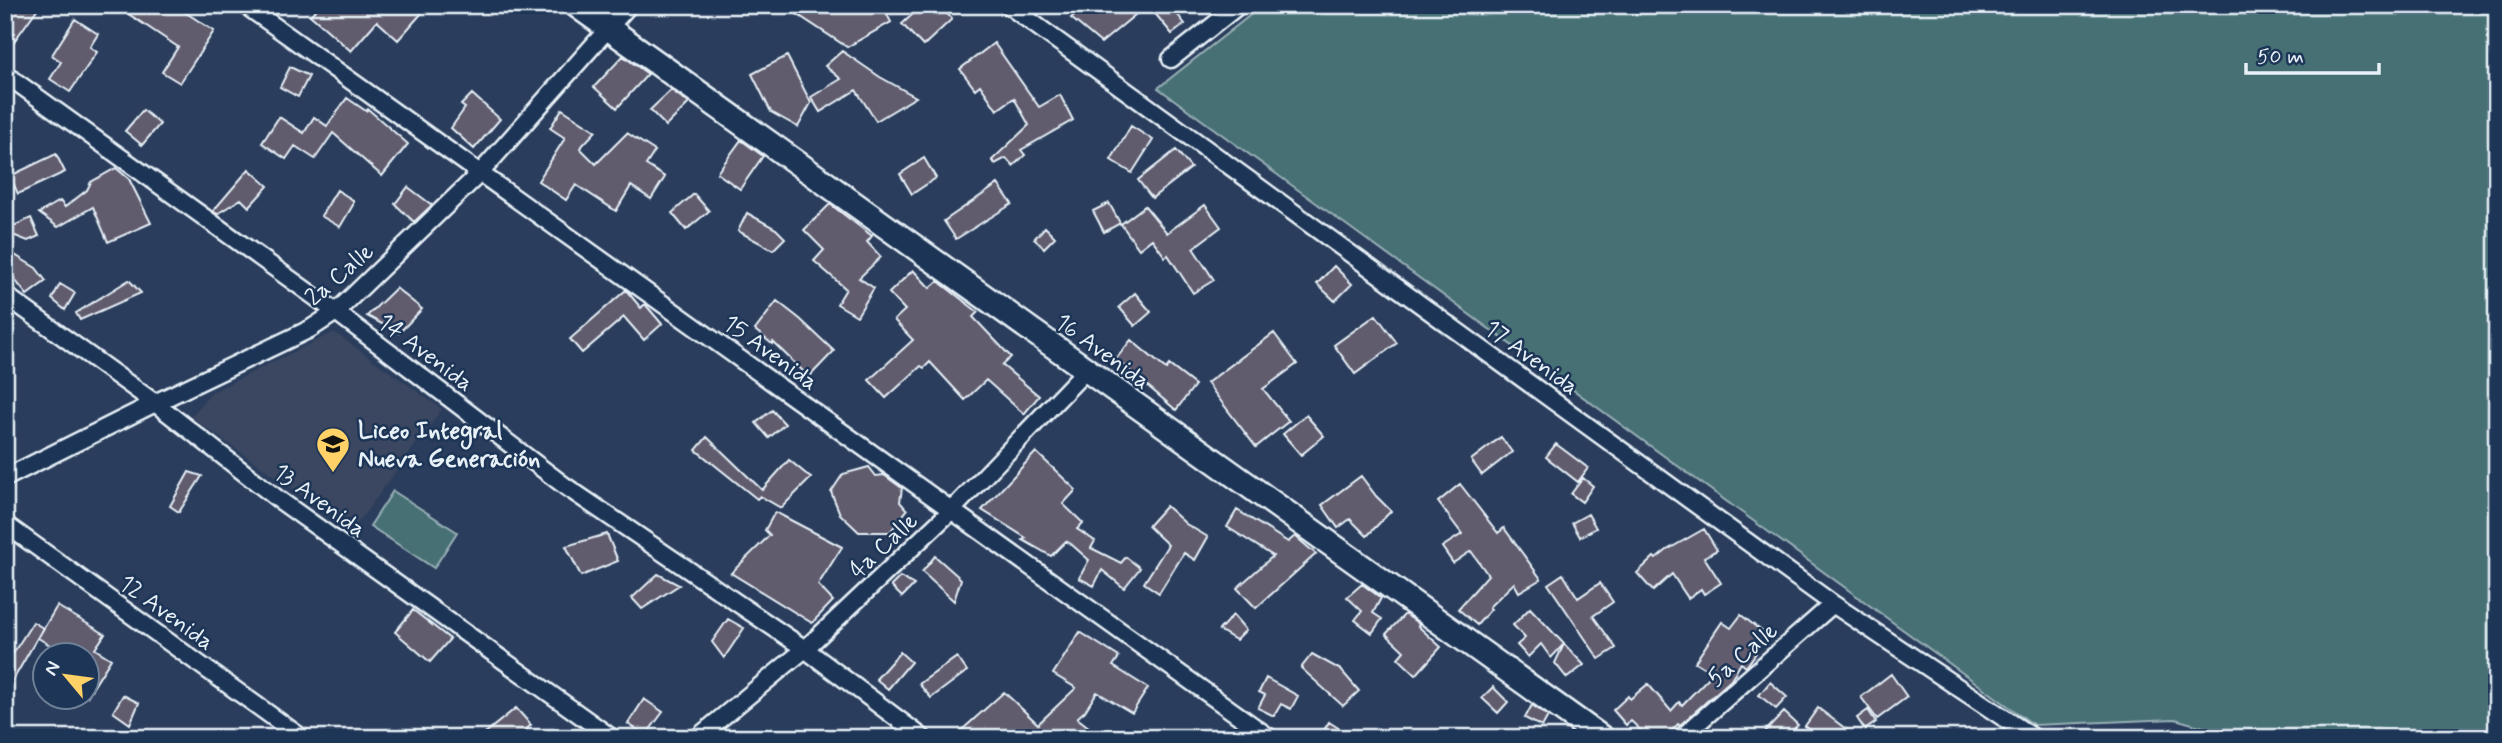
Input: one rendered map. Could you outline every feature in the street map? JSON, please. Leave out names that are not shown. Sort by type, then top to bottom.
[{"type":"main road","name":"16 Avenida","points":[[576,5],[1602,738]]},
{"type":"street","name":"15 Avenida","points":[[245,5],[1270,738]]},
{"type":"street","name":"2a Calle","points":[[5,478],[310,329],[336,312],[481,172],[629,5]]},
{"type":"street","name":"17 Avenida","points":[[1009,5],[1833,604],[2034,738]]},
{"type":"street","points":[[1171,59],[1239,5]]},
{"type":"street","name":"14 Avenida","points":[[5,74],[336,312],[565,486],[805,649],[923,738]]},
{"type":"street","name":"13 Avenida","points":[[5,295],[155,403],[278,499],[612,738]]},
{"type":"street","name":"4a Calle","points":[[698,738],[805,649],[952,510],[1086,370]]},
{"type":"street","name":"12 Avenida","points":[[5,524],[302,738]]},
{"type":"street","name":"5a Calle","points":[[1681,738],[1833,604]]},
{"type":"shaded area","name":"Liceo Integral Nueva Generación","points":[[334,332],[442,409],[352,531],[191,417],[212,392]]},
{"type":"green space","points":[[1263,5],[2497,5],[2497,738],[2242,738],[2175,719],[2034,725],[1158,88]]},
{"type":"green space","points":[[393,491],[457,532],[434,568],[370,526]]},
{"type":"building","points":[[15,5],[40,5],[5,54],[5,18]]},
{"type":"building","points":[[115,5],[174,5],[214,31],[180,83],[162,72],[178,47]]},
{"type":"building","points":[[321,5],[429,5],[398,40],[377,21],[351,51],[310,15]]},
{"type":"building","points":[[783,5],[833,5],[835,11],[846,5],[882,5],[891,22],[847,47]]},
{"type":"building","points":[[923,5],[939,5],[952,19],[923,46],[902,24]]},
{"type":"building","points":[[1087,5],[1147,5],[1101,43],[1071,18]]},
{"type":"building","points":[[1148,5],[1170,5],[1185,24],[1172,34]]},
{"type":"building","points":[[75,19],[98,34],[90,47],[97,52],[70,92],[50,79],[61,62],[52,55]]},
{"type":"building","points":[[994,43],[1039,107],[1060,95],[1073,120],[1021,150],[1025,155],[1013,166],[1006,158],[995,164],[992,160],[1029,125],[1014,98],[997,110],[980,85],[975,89],[960,69]]},
{"type":"building","points":[[842,51],[916,97],[876,121],[856,90],[820,112],[811,97],[841,79],[825,66]]},
{"type":"building","points":[[623,56],[648,74],[617,108],[594,87]]},
{"type":"building","points":[[787,56],[811,103],[798,127],[771,112],[752,74]]},
{"type":"building","points":[[290,67],[309,76],[298,97],[280,87]]},
{"type":"building","points":[[671,90],[689,103],[666,126],[650,110]]},
{"type":"building","points":[[472,94],[500,119],[474,149],[451,128],[465,108],[461,105]]},
{"type":"building","points":[[347,98],[366,111],[368,109],[408,144],[382,176],[333,133],[315,159],[295,146],[286,159],[262,143],[279,117],[304,133],[314,117],[327,126]]},
{"type":"building","points":[[562,109],[596,131],[580,148],[596,164],[627,133],[655,151],[646,165],[665,177],[651,199],[631,186],[616,211],[576,185],[566,200],[538,181],[565,138],[550,128]]},
{"type":"building","points":[[143,110],[160,124],[142,145],[125,131]]},
{"type":"building","points":[[1131,126],[1153,140],[1132,173],[1111,160]]},
{"type":"building","points":[[741,140],[763,156],[740,189],[717,173]]},
{"type":"building","points":[[1176,150],[1191,168],[1152,198],[1138,180]]},
{"type":"building","points":[[56,154],[65,172],[18,194],[10,176]]},
{"type":"building","points":[[924,158],[936,178],[912,194],[900,174]]},
{"type":"building","points":[[116,168],[129,179],[151,223],[108,242],[93,207],[58,227],[39,213],[60,201],[65,207],[87,190],[91,182]]},
{"type":"building","points":[[249,169],[268,186],[249,207],[241,199],[217,214],[213,211]]},
{"type":"building","points":[[998,184],[1012,204],[956,239],[944,221]]},
{"type":"building","points":[[408,187],[432,205],[414,222],[395,204]]},
{"type":"building","points":[[337,190],[353,200],[353,205],[340,227],[321,216]]},
{"type":"building","points":[[694,194],[709,211],[686,230],[672,213]]},
{"type":"building","points":[[1109,203],[1120,223],[1104,232],[1093,211]]},
{"type":"building","points":[[830,204],[872,236],[867,242],[881,257],[859,278],[874,288],[857,316],[837,304],[846,289],[814,261],[824,250],[804,230]]},
{"type":"building","points":[[1205,205],[1221,227],[1193,248],[1214,280],[1193,293],[1168,255],[1165,257],[1152,239],[1139,249],[1121,224],[1145,206],[1167,233]]},
{"type":"building","points":[[747,213],[776,229],[785,238],[773,250],[738,231]]},
{"type":"building","points":[[31,218],[39,236],[28,241],[5,232],[5,230]]},
{"type":"building","points":[[1045,227],[1055,237],[1044,248],[1034,239]]},
{"type":"building","points":[[5,249],[36,268],[46,281],[27,295],[5,267]]},
{"type":"building","points":[[1334,266],[1352,284],[1335,301],[1317,284]]},
{"type":"building","points":[[913,270],[930,288],[938,281],[978,312],[973,317],[1011,357],[1002,365],[1039,396],[1024,414],[986,380],[965,400],[930,362],[924,368],[921,366],[886,398],[869,380],[913,340],[894,320],[905,310],[889,293]]},
{"type":"building","points":[[129,280],[141,293],[80,320],[76,313]]},
{"type":"building","points":[[60,284],[75,293],[65,310],[52,299]]},
{"type":"building","points":[[396,288],[422,309],[399,333],[367,316]]},
{"type":"building","points":[[626,290],[641,308],[645,304],[662,324],[644,340],[624,317],[582,353],[570,339]]},
{"type":"building","points":[[1135,293],[1151,312],[1135,326],[1119,307]]},
{"type":"building","points":[[777,301],[834,351],[809,377],[773,342],[772,344],[755,330]]},
{"type":"building","points":[[1376,315],[1397,343],[1355,374],[1334,345]]},
{"type":"building","points":[[1274,333],[1297,364],[1263,389],[1289,421],[1256,447],[1207,383]]},
{"type":"building","points":[[1131,340],[1166,369],[1169,365],[1195,385],[1176,410],[1116,359]]},
{"type":"building","points":[[772,410],[785,424],[769,438],[756,423]]},
{"type":"building","points":[[1306,415],[1324,436],[1301,455],[1283,434]]},
{"type":"building","points":[[707,437],[762,490],[789,460],[811,478],[781,508],[760,496],[757,499],[696,450]]},
{"type":"building","points":[[1501,437],[1512,452],[1482,475],[1471,460]]},
{"type":"building","points":[[1556,444],[1588,468],[1578,482],[1546,457]]},
{"type":"building","points":[[1036,452],[1076,490],[1063,504],[1083,523],[1077,529],[1095,541],[1091,548],[1121,563],[1126,557],[1140,568],[1124,588],[1102,570],[1094,586],[1079,578],[1089,560],[1066,541],[1051,556],[1023,540],[1026,538],[982,510]]},
{"type":"building","points":[[869,467],[876,476],[884,475],[902,488],[900,502],[907,510],[890,532],[859,532],[840,514],[831,492],[843,474]]},
{"type":"building","points":[[189,472],[202,476],[179,512],[170,506]]},
{"type":"building","points":[[1361,476],[1391,511],[1367,536],[1350,519],[1338,528],[1322,505]]},
{"type":"building","points":[[1583,478],[1593,486],[1582,502],[1571,494]]},
{"type":"building","points":[[1460,484],[1498,533],[1504,528],[1541,579],[1519,592],[1514,583],[1489,607],[1491,609],[1477,625],[1458,609],[1488,575],[1471,551],[1453,563],[1442,547],[1462,534],[1438,502]]},
{"type":"building","points":[[1166,506],[1186,524],[1208,537],[1195,560],[1184,553],[1159,593],[1144,583],[1168,545],[1148,526]]},
{"type":"building","points":[[1237,510],[1288,542],[1295,536],[1316,554],[1256,608],[1237,588],[1273,556],[1227,527]]},
{"type":"building","points":[[775,512],[842,547],[818,585],[833,601],[812,623],[731,573],[770,535],[765,530]]},
{"type":"building","points":[[1588,514],[1596,528],[1580,537],[1572,523]]},
{"type":"building","points":[[1704,529],[1717,550],[1704,557],[1721,583],[1704,594],[1701,589],[1688,598],[1672,574],[1653,591],[1637,573],[1654,557],[1656,559]]},
{"type":"building","points":[[607,534],[618,561],[581,576],[566,546]]},
{"type":"building","points":[[935,556],[961,579],[954,601],[922,572]]},
{"type":"building","points":[[658,574],[679,585],[642,609],[632,598]]},
{"type":"building","points":[[1563,574],[1578,598],[1600,583],[1613,602],[1593,616],[1616,648],[1599,659],[1548,584]]},
{"type":"building","points":[[900,577],[914,585],[902,597],[891,586]]},
{"type":"building","points":[[1362,584],[1381,598],[1373,613],[1382,619],[1372,633],[1355,620],[1362,611],[1347,597]]},
{"type":"building","points":[[57,606],[105,634],[100,642],[45,642],[38,638]]},
{"type":"building","points":[[1530,608],[1564,644],[1551,658],[1541,644],[1528,657],[1517,645],[1525,638],[1513,625]]},
{"type":"building","points":[[413,610],[450,639],[430,662],[395,632]]},
{"type":"building","points":[[1405,614],[1441,647],[1416,675],[1398,658],[1404,651],[1386,634]]},
{"type":"building","points":[[1233,615],[1246,630],[1236,640],[1219,630]]},
{"type":"building","points":[[1741,615],[1764,633],[1751,650],[1756,653],[1746,667],[1741,663],[1731,680],[1665,738],[1649,738],[1631,721],[1626,725],[1613,710],[1628,696],[1630,699],[1648,684],[1671,711],[1679,702],[1682,705],[1713,673],[1695,662],[1722,622],[1731,628]]},
{"type":"building","points":[[728,619],[744,628],[724,658],[712,642]]},
{"type":"building","points":[[33,622],[43,628],[35,642],[32,642],[32,647],[5,694],[5,666]]},
{"type":"building","points":[[1080,632],[1119,657],[1113,666],[1148,688],[1132,713],[1097,692],[1077,718],[1103,738],[953,738],[1004,692],[1038,724],[1076,688],[1053,674]]},
{"type":"building","points":[[1564,644],[1584,665],[1567,678],[1555,663]]},
{"type":"building","points":[[900,652],[911,662],[888,689],[876,679]]},
{"type":"building","points":[[102,653],[111,659],[102,673]]},
{"type":"building","points":[[1312,654],[1341,670],[1359,691],[1343,706],[1301,668]]},
{"type":"building","points":[[957,657],[967,671],[931,698],[919,684]]},
{"type":"building","points":[[1891,674],[1907,697],[1877,719],[1861,697]]},
{"type":"building","points":[[1266,678],[1298,696],[1291,709],[1281,704],[1274,716],[1258,708],[1265,695],[1259,692]]},
{"type":"building","points":[[1770,682],[1787,697],[1776,709],[1759,695]]},
{"type":"building","points":[[1493,687],[1508,702],[1498,713],[1482,698]]},
{"type":"building","points":[[123,695],[139,703],[130,724],[113,712]]},
{"type":"building","points":[[644,699],[663,712],[646,735],[628,724]]},
{"type":"building","points":[[1532,705],[1548,716],[1542,727],[1525,718]]},
{"type":"building","points":[[516,708],[531,725],[517,738],[479,738]]},
{"type":"building","points":[[1818,708],[1858,738],[1821,738],[1805,726]]},
{"type":"building","points":[[1868,710],[1876,722],[1865,730],[1857,718]]},
{"type":"building","points":[[1784,712],[1798,725],[1785,738],[1759,738]]},
{"type":"building","points":[[1329,722],[1354,738],[1319,738]]},
{"type":"place","name":"Liceo Integral Nueva Generación","points":[[333,474]]}]
